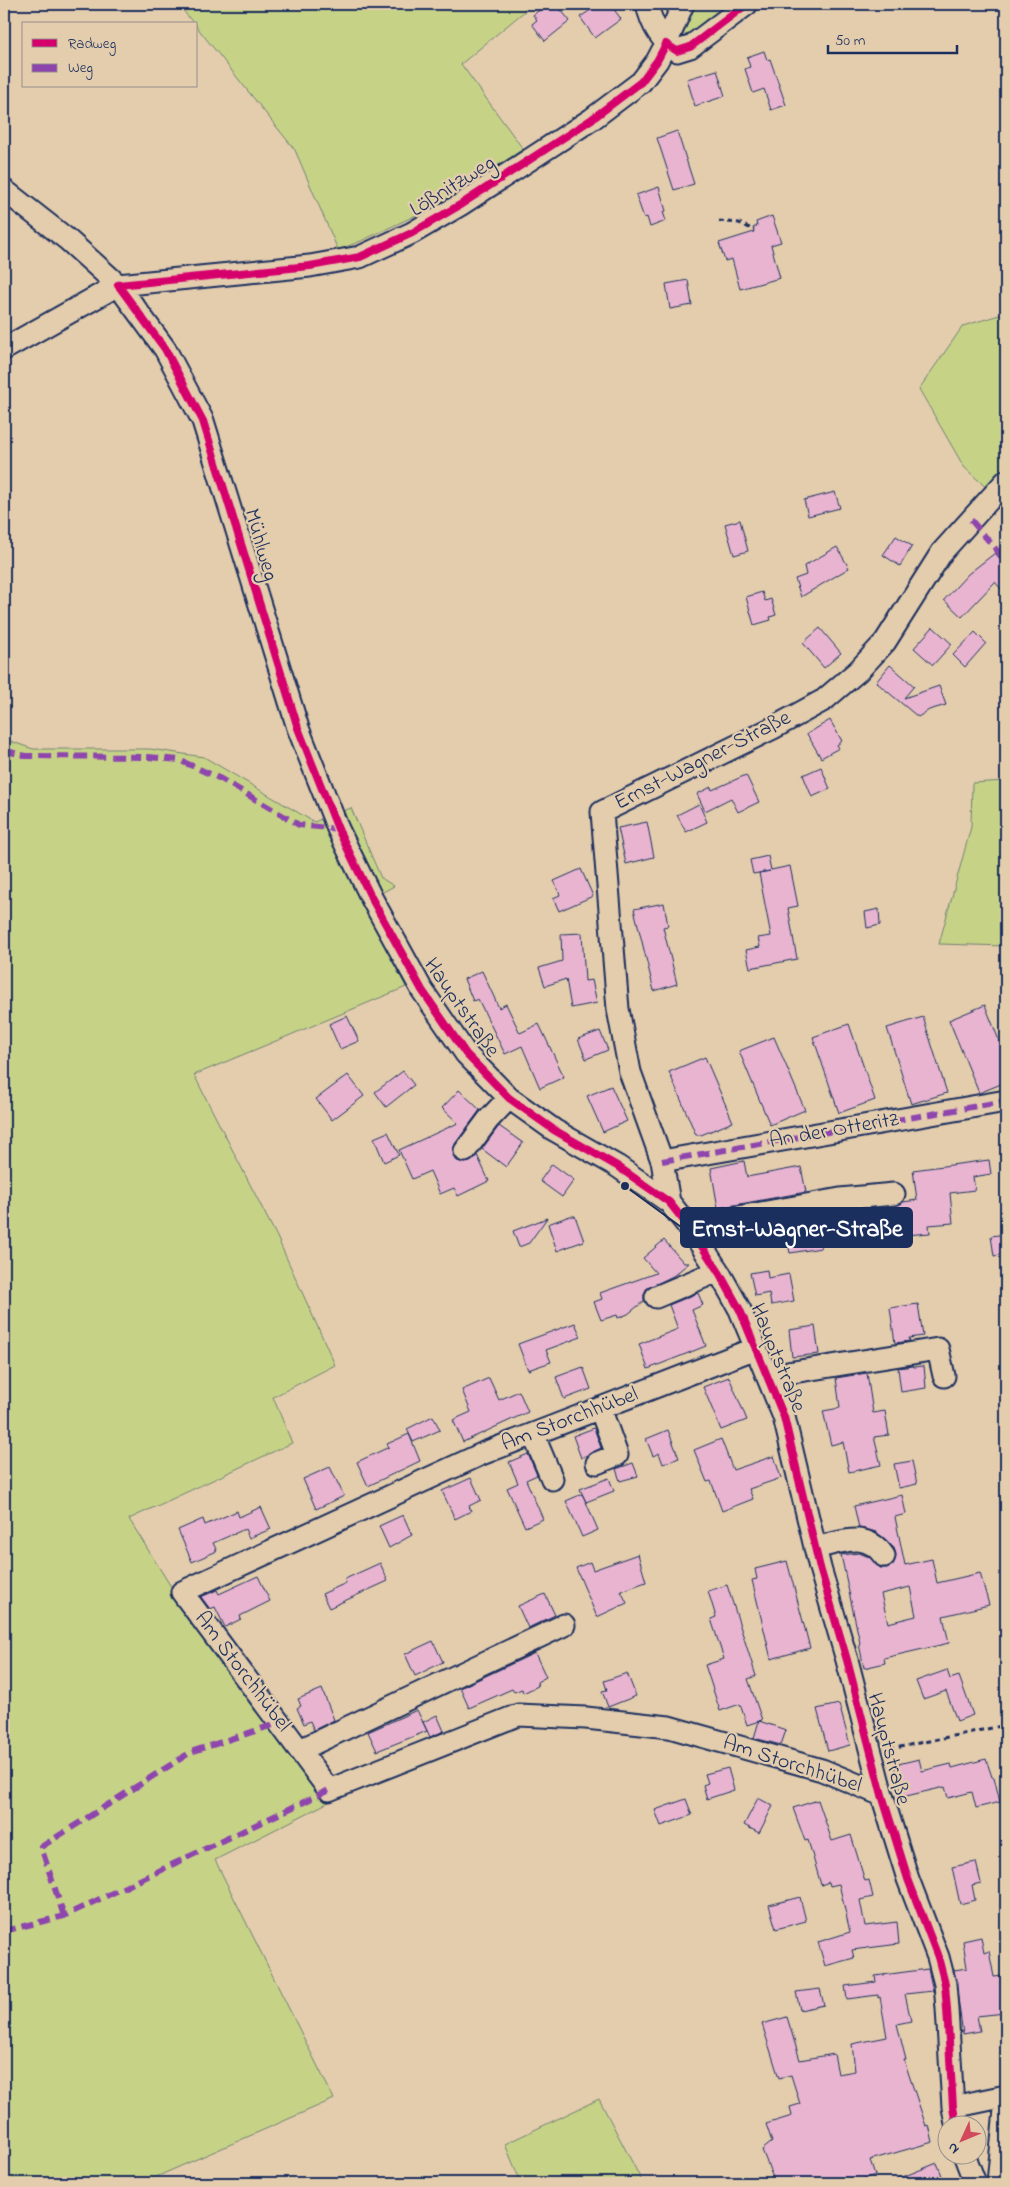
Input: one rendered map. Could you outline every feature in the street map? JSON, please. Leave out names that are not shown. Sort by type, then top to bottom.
[{"type":"street","points":[[647,4],[650,19],[666,44],[678,51],[690,47],[747,4]]},
{"type":"street","name":"Lößnitzweg","points":[[4,349],[118,285],[310,266],[360,257],[412,233],[460,205],[592,119],[641,82],[657,61],[683,4]]},
{"type":"street","name":"Mühlweg","points":[[4,190],[68,240],[118,285],[165,349],[203,421],[298,728],[338,829]]},
{"type":"street","name":"Ernst-Wagner-Straße","points":[[669,1202],[662,1161],[630,1072],[618,1009],[602,812],[773,728],[824,700],[858,671],[885,642],[942,552],[1006,481]]},
{"type":"street","name":"Hauptstraße","points":[[338,829],[372,898],[422,990],[466,1054],[509,1098],[554,1130],[617,1166],[669,1202],[718,1271],[740,1310],[784,1417],[815,1548],[882,1796],[908,1879],[935,1948],[945,1984],[955,2114]]},
{"type":"street","points":[[465,1151],[488,1120],[509,1098]]},
{"type":"street","name":"An der Otteritz","points":[[662,1161],[1006,1101]]},
{"type":"street","points":[[696,1238],[716,1224],[732,1218],[840,1199],[894,1194]]},
{"type":"street","points":[[656,1297],[718,1271]]},
{"type":"street","name":"Am Storchhübel","points":[[756,1348],[484,1453],[182,1592],[329,1790],[518,1715],[586,1718],[669,1726],[822,1770],[882,1796]]},
{"type":"street","points":[[768,1376],[938,1349],[944,1376]]},
{"type":"street","points":[[597,1463],[617,1455],[600,1408]]},
{"type":"street","points":[[533,1434],[552,1479]]},
{"type":"street","points":[[815,1548],[843,1541],[866,1540],[873,1543],[884,1556]]},
{"type":"street","points":[[300,1750],[564,1625]]},
{"type":"street","points":[[961,2114],[1006,2098],[998,2183]]},
{"type":"street","points":[[968,2164],[975,2183]]},
{"type":"path","points":[[719,221],[739,223],[754,230]]},
{"type":"path","points":[[871,1753],[1006,1724]]},
{"type":"green space","points":[[178,4],[520,4],[526,10],[461,64],[523,149],[442,203],[338,250],[295,150],[198,29],[198,22],[192,22]]},
{"type":"green space","points":[[686,4],[735,4],[687,42],[678,31]]},
{"type":"green space","points":[[1006,313],[1006,506],[964,467],[919,389],[963,326]]},
{"type":"green space","points":[[4,739],[33,749],[150,749],[204,757],[314,822],[351,808],[381,878],[394,886],[363,903],[406,987],[194,1075],[277,1237],[335,1365],[273,1397],[292,1443],[129,1519],[178,1598],[329,1802],[215,1860],[334,2099],[149,2180],[149,2183],[4,2183]]},
{"type":"green space","points":[[1006,781],[1006,946],[939,944],[971,827],[972,783]]},
{"type":"green space","points":[[599,2099],[643,2183],[521,2183],[505,2144]]},
{"type":"building","points":[[547,4],[556,4],[570,21],[545,41],[532,24],[537,20],[533,15]]},
{"type":"building","points":[[600,4],[610,4],[621,19],[595,38],[580,17]]},
{"type":"building","points":[[764,51],[767,60],[770,59],[786,105],[771,110],[764,89],[753,93],[745,69],[750,67],[747,57]]},
{"type":"building","points":[[717,70],[725,96],[695,106],[687,79]]},
{"type":"building","points":[[677,131],[694,184],[674,190],[657,138]]},
{"type":"building","points":[[659,187],[666,211],[663,212],[666,221],[650,227],[647,217],[644,218],[636,195]]},
{"type":"building","points":[[772,216],[781,242],[771,245],[780,278],[740,289],[732,259],[725,261],[719,243],[754,232],[753,228],[757,226],[756,222]]},
{"type":"building","points":[[688,280],[692,305],[670,309],[666,284]]},
{"type":"building","points":[[835,492],[840,508],[808,516],[804,500]]},
{"type":"building","points":[[740,520],[748,551],[734,555],[725,524]]},
{"type":"building","points":[[896,536],[912,546],[900,566],[883,555]]},
{"type":"building","points":[[837,547],[849,568],[801,597],[795,579],[806,575],[804,566]]},
{"type":"building","points":[[995,553],[1006,566],[1006,595],[995,582],[962,617],[944,600],[968,574]]},
{"type":"building","points":[[762,592],[765,601],[771,599],[776,615],[770,617],[771,620],[754,625],[746,597]]},
{"type":"building","points":[[933,627],[952,644],[933,665],[914,648]]},
{"type":"building","points":[[820,628],[841,653],[824,668],[803,643]]},
{"type":"building","points":[[975,632],[986,643],[965,667],[953,655]]},
{"type":"building","points":[[890,665],[914,686],[904,698],[939,686],[946,705],[929,710],[918,717],[876,682]]},
{"type":"building","points":[[830,720],[842,741],[837,745],[839,748],[821,758],[807,734]]},
{"type":"building","points":[[821,767],[830,789],[812,797],[803,775]]},
{"type":"building","points":[[746,775],[759,802],[738,812],[731,798],[705,811],[697,794],[711,787],[712,790]]},
{"type":"building","points":[[699,804],[707,822],[686,832],[677,815]]},
{"type":"building","points":[[647,822],[654,857],[626,864],[618,828]]},
{"type":"building","points":[[768,856],[771,870],[790,866],[798,906],[788,908],[797,959],[750,968],[746,950],[760,947],[758,938],[771,936],[759,873],[770,871],[753,874],[750,860]]},
{"type":"building","points":[[581,869],[593,896],[559,911],[553,898],[560,895],[554,881]]},
{"type":"building","points":[[664,903],[668,926],[663,927],[677,984],[654,991],[634,909]]},
{"type":"building","points":[[879,909],[880,925],[867,928],[865,912]]},
{"type":"building","points":[[582,933],[585,981],[592,980],[597,1003],[571,1008],[566,979],[545,986],[539,968],[562,961],[561,934]]},
{"type":"building","points":[[482,971],[499,1008],[506,1004],[520,1033],[539,1024],[564,1077],[540,1088],[522,1046],[505,1054],[478,999],[473,1001],[464,979]]},
{"type":"building","points":[[985,1005],[1006,1058],[1006,1082],[979,1093],[949,1020]]},
{"type":"building","points":[[347,1016],[359,1041],[340,1049],[329,1024]]},
{"type":"building","points":[[923,1017],[947,1093],[911,1104],[887,1028]]},
{"type":"building","points":[[849,1024],[875,1100],[839,1113],[813,1037]]},
{"type":"building","points":[[600,1031],[608,1050],[586,1059],[578,1039]]},
{"type":"building","points":[[774,1037],[805,1110],[770,1125],[739,1051]]},
{"type":"building","points":[[705,1057],[733,1122],[701,1135],[696,1135],[669,1072]]},
{"type":"building","points":[[403,1071],[414,1085],[386,1107],[375,1092]]},
{"type":"building","points":[[348,1075],[364,1096],[332,1120],[316,1099]]},
{"type":"building","points":[[611,1086],[627,1121],[603,1132],[587,1096]]},
{"type":"building","points":[[459,1090],[480,1110],[455,1144],[453,1156],[457,1161],[464,1163],[470,1162],[477,1155],[489,1181],[458,1196],[454,1188],[440,1194],[430,1171],[412,1179],[399,1150],[458,1123],[442,1108]]},
{"type":"building","points":[[499,1126],[523,1143],[506,1167],[482,1149]]},
{"type":"building","points":[[388,1132],[399,1155],[384,1162],[374,1138]]},
{"type":"building","points":[[989,1160],[991,1174],[973,1177],[975,1190],[950,1193],[953,1223],[929,1225],[930,1233],[906,1235],[905,1230],[873,1235],[869,1209],[895,1206],[903,1202],[917,1200],[913,1170]]},
{"type":"building","points":[[744,1161],[747,1177],[801,1167],[806,1192],[718,1208],[711,1168]]},
{"type":"building","points":[[552,1164],[574,1180],[562,1197],[540,1181]]},
{"type":"building","points":[[575,1216],[584,1241],[557,1251],[548,1224]]},
{"type":"building","points":[[547,1218],[529,1243],[519,1247],[513,1231]]},
{"type":"building","points":[[818,1228],[821,1248],[790,1253],[786,1233]]},
{"type":"building","points":[[1006,1234],[1006,1254],[994,1256],[991,1236]]},
{"type":"building","points":[[664,1240],[684,1263],[689,1263],[673,1276],[646,1289],[644,1301],[628,1314],[618,1318],[617,1315],[601,1320],[594,1302],[602,1299],[600,1293],[656,1273],[643,1258]]},
{"type":"building","points":[[767,1270],[768,1278],[789,1274],[794,1301],[771,1305],[769,1293],[755,1296],[750,1273]]},
{"type":"building","points":[[698,1293],[703,1305],[692,1310],[706,1346],[648,1369],[639,1344],[678,1329],[669,1305]]},
{"type":"building","points":[[918,1304],[923,1336],[909,1338],[910,1341],[895,1343],[890,1308]]},
{"type":"building","points":[[575,1323],[581,1337],[546,1350],[551,1362],[528,1370],[518,1344]]},
{"type":"building","points":[[815,1326],[819,1354],[792,1357],[789,1330]]},
{"type":"building","points":[[924,1366],[926,1388],[901,1392],[898,1368]]},
{"type":"building","points":[[583,1367],[591,1389],[564,1399],[556,1377]]},
{"type":"building","points":[[867,1373],[873,1413],[885,1411],[889,1435],[874,1437],[881,1465],[849,1472],[843,1442],[831,1445],[823,1411],[840,1408],[836,1378]]},
{"type":"building","points":[[729,1377],[747,1420],[721,1430],[703,1387]]},
{"type":"building","points":[[489,1378],[499,1400],[519,1391],[528,1412],[463,1442],[453,1420],[471,1412],[462,1390]]},
{"type":"building","points":[[433,1416],[440,1430],[413,1442],[407,1429]]},
{"type":"building","points":[[594,1428],[601,1448],[581,1458],[573,1436]]},
{"type":"building","points":[[668,1430],[679,1458],[663,1464],[659,1453],[653,1456],[646,1439]]},
{"type":"building","points":[[409,1434],[420,1461],[368,1486],[357,1462],[389,1447],[387,1444]]},
{"type":"building","points":[[721,1439],[733,1470],[774,1456],[781,1478],[749,1489],[753,1499],[722,1511],[711,1481],[707,1482],[694,1450]]},
{"type":"building","points":[[528,1454],[537,1475],[526,1480],[543,1519],[525,1527],[507,1488],[518,1483],[509,1462]]},
{"type":"building","points":[[912,1461],[917,1484],[899,1488],[894,1464]]},
{"type":"building","points":[[633,1463],[638,1476],[620,1481],[616,1469]]},
{"type":"building","points":[[330,1467],[344,1496],[316,1509],[303,1479]]},
{"type":"building","points":[[471,1478],[481,1500],[469,1506],[471,1511],[455,1519],[442,1491]]},
{"type":"building","points":[[609,1478],[614,1491],[586,1502],[580,1489]]},
{"type":"building","points":[[582,1494],[598,1530],[582,1537],[566,1501]]},
{"type":"building","points":[[902,1495],[906,1514],[895,1517],[905,1565],[932,1559],[937,1583],[980,1573],[989,1605],[943,1616],[949,1643],[884,1658],[885,1663],[864,1668],[841,1555],[859,1553],[869,1557],[880,1568],[887,1568],[893,1565],[896,1554],[894,1548],[876,1532],[859,1528],[854,1506]],"holes":[[[910,1587],[916,1616],[888,1623],[881,1594]]]},
{"type":"building","points":[[261,1507],[271,1529],[249,1538],[245,1529],[213,1543],[217,1551],[192,1562],[178,1530],[203,1519],[205,1525],[237,1511],[239,1517]]},
{"type":"building","points":[[403,1515],[412,1535],[389,1548],[379,1526]]},
{"type":"building","points":[[638,1554],[646,1582],[621,1591],[627,1603],[597,1617],[576,1568],[590,1562],[593,1570]]},
{"type":"building","points":[[787,1561],[810,1648],[771,1659],[752,1580],[757,1579],[755,1569]]},
{"type":"building","points":[[380,1563],[388,1581],[329,1608],[322,1594],[346,1583],[345,1579]]},
{"type":"building","points":[[258,1576],[270,1601],[240,1616],[241,1619],[225,1627],[215,1607],[210,1609],[201,1597],[217,1590],[219,1594]]},
{"type":"building","points":[[727,1585],[756,1676],[748,1679],[762,1720],[747,1725],[740,1704],[720,1711],[705,1665],[724,1659],[711,1619],[716,1617],[708,1591]]},
{"type":"building","points":[[545,1594],[555,1615],[528,1628],[518,1606]]},
{"type":"building","points":[[433,1641],[443,1662],[415,1676],[405,1654]]},
{"type":"building","points":[[535,1653],[546,1677],[537,1682],[538,1686],[523,1693],[522,1689],[514,1692],[512,1689],[469,1708],[460,1688]]},
{"type":"building","points":[[947,1670],[950,1679],[959,1676],[973,1715],[957,1721],[946,1691],[923,1699],[916,1681]]},
{"type":"building","points":[[627,1673],[636,1696],[608,1707],[602,1691],[607,1690],[604,1681]]},
{"type":"building","points":[[322,1689],[334,1720],[314,1730],[310,1721],[304,1724],[297,1708],[301,1706],[298,1699]]},
{"type":"building","points":[[839,1704],[850,1745],[828,1751],[817,1709]]},
{"type":"building","points":[[417,1710],[427,1731],[377,1751],[368,1732]]},
{"type":"building","points":[[437,1715],[444,1731],[430,1737],[423,1722]]},
{"type":"building","points":[[759,1721],[786,1730],[781,1745],[754,1738]]},
{"type":"building","points":[[919,1759],[922,1771],[951,1764],[952,1768],[986,1759],[992,1777],[994,1777],[1000,1802],[976,1808],[972,1792],[948,1798],[945,1787],[902,1797],[894,1765]]},
{"type":"building","points":[[728,1768],[734,1790],[707,1799],[703,1785],[708,1783],[705,1774]]},
{"type":"building","points":[[758,1798],[773,1806],[759,1833],[744,1825]]},
{"type":"building","points":[[686,1799],[692,1815],[661,1826],[655,1810]]},
{"type":"building","points":[[818,1800],[832,1841],[851,1835],[865,1881],[869,1880],[873,1897],[860,1900],[865,1926],[897,1922],[899,1944],[852,1950],[854,1958],[825,1966],[818,1942],[850,1932],[839,1884],[830,1886],[829,1882],[821,1885],[808,1840],[805,1841],[793,1808]]},
{"type":"building","points":[[976,1862],[981,1883],[972,1885],[975,1900],[960,1904],[952,1867]]},
{"type":"building","points":[[800,1897],[806,1921],[776,1929],[769,1905]]},
{"type":"building","points":[[981,1937],[984,1953],[989,1951],[994,1977],[1002,1976],[1005,2013],[977,2016],[980,2031],[963,2034],[954,1970],[967,1968],[963,1941]]},
{"type":"building","points":[[928,1969],[933,1991],[905,1994],[911,2021],[897,2024],[906,2060],[904,2060],[926,2126],[929,2125],[933,2142],[870,2160],[875,2175],[851,2183],[775,2183],[762,2150],[772,2142],[766,2124],[792,2116],[790,2107],[800,2104],[791,2075],[779,2078],[762,2024],[787,2017],[800,2060],[834,2054],[838,2074],[855,2071],[852,2044],[887,2037],[880,1997],[878,1998],[878,1995],[847,1999],[845,1986],[876,1982],[875,1976]]},
{"type":"building","points":[[820,1989],[824,2005],[800,2010],[796,1992]]},
{"type":"building","points":[[937,2163],[945,2183],[888,2183]]},
{"type":"marked path","points":[[971,520],[1006,561]]},
{"type":"marked path","points":[[4,750],[25,756],[148,757],[179,760],[221,779],[299,825],[338,829]]},
{"type":"marked path","points":[[662,1161],[1006,1101]]},
{"type":"marked path","points":[[64,1916],[41,1847],[191,1752],[279,1723]]},
{"type":"marked path","points":[[4,1931],[64,1916],[329,1790]]},
{"type":"cycle path","points":[[118,285],[310,266],[360,257],[412,233],[460,205],[592,119],[641,82],[657,61],[666,44],[677,51],[690,47],[747,4]]},
{"type":"cycle path","points":[[118,285],[165,349],[203,421],[298,728],[338,829],[372,899],[422,990],[466,1054],[509,1098],[554,1130],[617,1166],[669,1202],[692,1231],[720,1274],[740,1310],[784,1417],[820,1568],[847,1660],[882,1795],[908,1879],[938,1957],[945,1984],[954,2114]]},
{"type":"place","name":"Ernst-Wagner-Straße","points":[[625,1186]]}]
